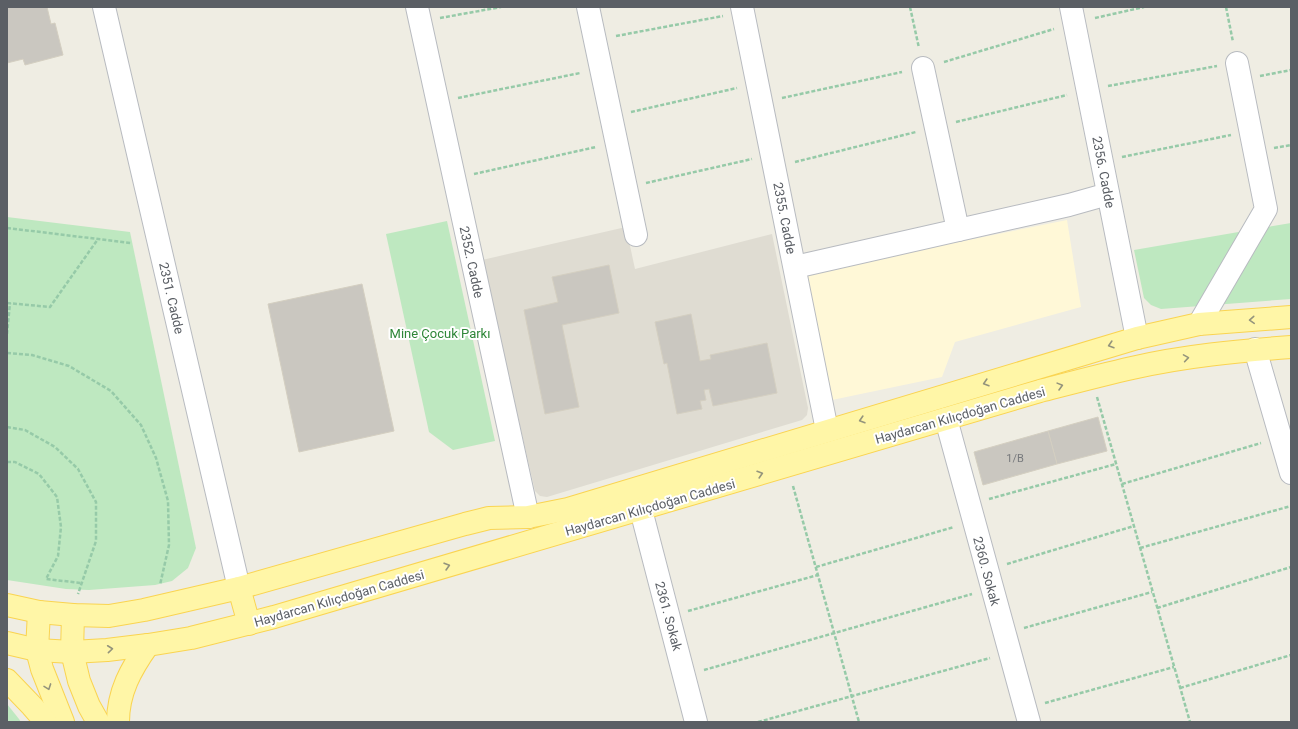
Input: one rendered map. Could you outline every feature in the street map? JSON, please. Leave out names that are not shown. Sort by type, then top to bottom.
[{"type":"main road","name":"Haydarcan Kılıçdoğan Caddesi","points":[[7,605],[39,612],[75,608],[109,616],[191,600],[239,588],[464,524],[489,518],[528,516],[568,509],[1137,338],[1199,324],[1291,317]]},
{"type":"main road","name":"Haydarcan Kılıçdoğan Caddesi","points":[[7,643],[37,650],[72,652],[148,646],[190,638],[249,624],[641,510],[946,419],[1092,378],[1132,368],[1189,357],[1255,349],[1291,347]]},
{"type":"main road","points":[[239,588],[249,624]]},
{"type":"main road","points":[[75,608],[72,652],[79,681],[89,706],[98,722]]},
{"type":"main road","points":[[39,612],[37,650],[44,675],[64,722]]},
{"type":"main road","points":[[118,722],[122,691],[128,677],[148,646]]},
{"type":"main road","points":[[7,680],[46,722]]},
{"type":"street","name":"2351. Cadde","points":[[104,7],[239,588]]},
{"type":"street","points":[[588,7],[636,235]]},
{"type":"street","name":"2355. Cadde","points":[[743,10],[827,430]]},
{"type":"street","name":"2352. Cadde","points":[[419,14],[528,516]]},
{"type":"street","name":"2356. Cadde","points":[[1073,15],[1137,338]]},
{"type":"street","points":[[923,68],[958,230]]},
{"type":"street","points":[[1199,324],[1266,209],[1238,71]]},
{"type":"street","points":[[795,267],[1069,205],[1108,194]]},
{"type":"street","points":[[1255,349],[1291,473]]},
{"type":"street","name":"2360. Sokak","points":[[946,419],[1027,715]]},
{"type":"street","name":"2361. Sokak","points":[[641,510],[696,722]]},
{"type":"path","points":[[419,14],[500,7]]},
{"type":"path","points":[[910,7],[923,68]]},
{"type":"path","points":[[1073,15],[1144,7]]},
{"type":"path","points":[[1226,7],[1238,71]]},
{"type":"path","points":[[595,40],[743,10]]},
{"type":"path","points":[[438,102],[601,69]]},
{"type":"path","points":[[1088,90],[1238,71],[1291,70]]},
{"type":"path","points":[[611,116],[758,84]]},
{"type":"path","points":[[1102,161],[1250,131]]},
{"type":"path","points":[[454,179],[616,143]]},
{"type":"path","points":[[626,187],[772,155]]},
{"type":"path","points":[[7,228],[131,243]]},
{"type":"path","points":[[7,334],[9,303],[50,307],[98,239]]},
{"type":"path","points":[[7,353],[32,355],[69,366],[111,391],[141,425],[156,458],[168,501],[169,545],[160,587]]},
{"type":"path","points":[[1092,378],[1190,722]]},
{"type":"path","points":[[7,427],[25,430],[55,447],[78,469],[96,502],[96,541],[81,583],[75,608]]},
{"type":"path","points":[[1122,484],[1280,437]]},
{"type":"path","points":[[7,462],[15,462],[39,474],[57,497],[61,527],[58,556],[46,579],[81,583]]},
{"type":"path","points":[[816,567],[1116,464]]},
{"type":"path","points":[[787,466],[859,722]]},
{"type":"path","points":[[1140,548],[1291,506]]},
{"type":"path","points":[[684,675],[834,633],[990,579],[1134,526]]},
{"type":"path","points":[[1157,608],[1291,567]]},
{"type":"path","points":[[669,616],[818,575]]},
{"type":"path","points":[[758,722],[852,696],[1152,592]]},
{"type":"path","points":[[1180,688],[1291,655]]},
{"type":"path","points":[[1027,715],[1174,667]]},
{"type":"shaded area","points":[[1067,220],[1081,307],[955,342],[942,377],[832,400],[805,273]]},
{"type":"shaded area","points":[[626,227],[635,269],[772,234],[808,408],[807,415],[802,420],[547,497],[540,496],[535,491],[482,260]]},
{"type":"green space","points":[[7,217],[130,232],[196,548],[188,568],[172,581],[155,585],[89,590],[66,589],[7,580]]},
{"type":"green space","name":"Mine Çocuk Parkı","points":[[447,221],[495,441],[453,450],[429,432],[386,234]]},
{"type":"green space","points":[[1291,223],[1291,299],[1161,309],[1151,305],[1144,298],[1134,250]]},
{"type":"green space","points":[[7,704],[19,719],[21,722],[7,722]]},
{"type":"building","points":[[7,7],[47,7],[51,24],[55,23],[63,55],[25,65],[23,59],[7,63]]},
{"type":"building","points":[[609,265],[619,313],[562,325],[579,407],[545,414],[524,310],[558,302],[552,277]]},
{"type":"building","points":[[362,284],[394,431],[299,452],[268,304]]},
{"type":"building","points":[[691,314],[700,361],[711,359],[710,355],[767,343],[777,393],[713,406],[709,389],[704,390],[706,400],[700,401],[702,409],[677,414],[667,363],[664,364],[655,322]]},
{"type":"building","points":[[1098,417],[1107,451],[1057,464],[1048,431]]},
{"type":"building","points":[[1048,431],[1057,464],[983,485],[974,452]]}]
